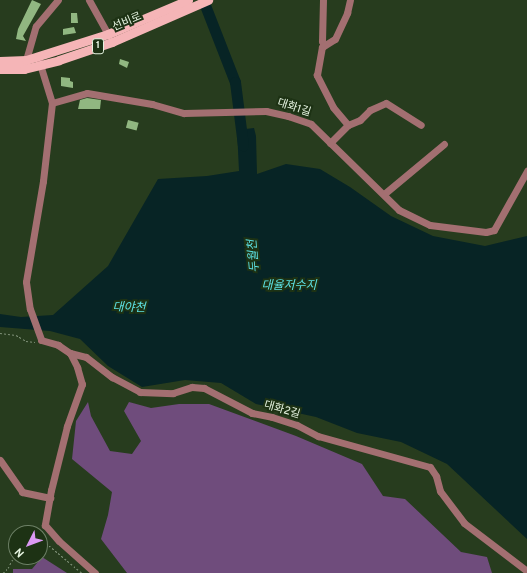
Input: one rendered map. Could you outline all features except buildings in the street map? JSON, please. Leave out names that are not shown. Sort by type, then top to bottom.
[{"type":"main road","name":"1","points":[[190,4],[208,0]]},
{"type":"main road","name":"선비로","points":[[0,61],[39,61],[112,42],[190,4]]},
{"type":"main road","name":"선비로","points":[[0,69],[24,69],[39,61],[190,4]]},
{"type":"street","points":[[26,60],[36,26],[58,0]]},
{"type":"street","name":"선비로","points":[[89,0],[108,34]]},
{"type":"street","points":[[323,0],[322,41],[324,46]]},
{"type":"street","points":[[348,125],[332,107],[317,75],[319,56],[322,48],[335,39],[347,13],[350,0]]},
{"type":"street","points":[[39,61],[52,103],[43,181],[26,282],[30,309],[40,337]]},
{"type":"street","name":"대화1길","points":[[52,103],[87,93],[152,104],[184,113],[250,113],[266,111],[294,118],[311,124],[399,210],[430,225],[486,232],[494,230],[527,171]]},
{"type":"street","points":[[330,143],[348,125],[360,120],[370,110],[386,103],[394,106],[421,125]]},
{"type":"street","points":[[384,194],[444,144]]},
{"type":"street","name":"대화2길","points":[[40,337],[70,353],[86,357],[112,377],[140,392],[173,393],[192,387],[204,388],[252,413],[272,417],[297,425],[318,436],[430,467],[436,476],[440,491],[464,523],[527,571]]},
{"type":"street","points":[[46,525],[50,498],[66,426],[82,384],[77,367],[70,353]]},
{"type":"street","points":[[0,460],[22,492],[50,498]]},
{"type":"street","points":[[48,527],[59,541],[95,573]]},
{"type":"path","points":[[0,334],[16,335],[26,341],[34,342],[40,337]]},
{"type":"path","points":[[48,545],[82,573]]},
{"type":"path","points":[[3,573],[10,565]]},
{"type":"shaded area","points":[[88,402],[91,416],[110,451],[132,454],[141,441],[124,411],[129,402],[151,408],[179,404],[209,404],[296,436],[362,464],[383,496],[405,499],[461,552],[487,557],[492,573],[127,573],[101,539],[108,515],[112,492],[72,459],[76,421]]},
{"type":"shaded area","points":[[48,561],[67,573],[13,573],[13,569],[32,569],[35,565],[48,565]]},
{"type":"water","name":"대율저수지","points":[[254,128],[256,136],[257,174],[286,164],[320,169],[350,187],[391,216],[433,236],[485,246],[527,236],[527,539],[447,464],[401,442],[357,433],[316,417],[256,404],[221,383],[185,380],[142,387],[108,366],[80,339],[50,331],[0,327],[0,314],[21,317],[53,315],[108,266],[158,179],[207,176],[239,171],[237,130]]},
{"type":"waterway","name":"두월천","points":[[203,0],[235,82],[243,145]]},
{"type":"water label","name":"대야천","points":[[129,309]]}]
